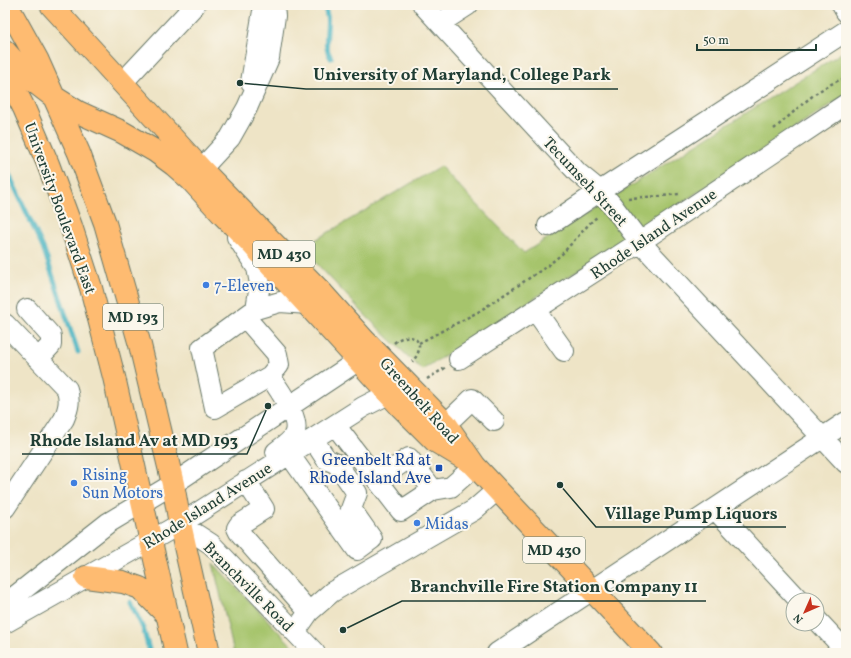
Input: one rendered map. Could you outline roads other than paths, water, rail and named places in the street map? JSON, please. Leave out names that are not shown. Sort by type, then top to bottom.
[{"type":"main road","name":"University Boulevard East","points":[[7,5],[37,59],[54,96],[79,153],[105,223],[140,345],[173,484],[180,524],[209,653]]},
{"type":"main road","name":"MD 430","points":[[60,8],[123,82],[196,174],[223,215],[308,304],[373,348]]},
{"type":"main road","name":"MD 430","points":[[5,51],[28,77],[78,112],[122,132],[155,151],[174,165],[196,174]]},
{"type":"main road","name":"University Boulevard East","points":[[5,70],[24,108],[48,164],[71,226],[91,288],[114,377],[176,653]]},
{"type":"main road","name":"Greenbelt Road","points":[[196,174],[323,294],[373,348],[398,389],[446,424],[475,466],[651,653]]},
{"type":"main road","name":"MD 430","points":[[398,389],[435,441],[475,466]]},
{"type":"main road","points":[[86,577],[123,582],[140,588],[167,615]]},
{"type":"street","points":[[123,82],[195,5]]},
{"type":"street","points":[[247,108],[264,5]]},
{"type":"street","points":[[196,174],[230,138],[247,108],[269,58],[276,16],[274,5]]},
{"type":"street","name":"Tecumseh Street","points":[[423,5],[578,173],[600,192],[612,205],[640,242],[846,463]]},
{"type":"street","points":[[440,23],[468,5]]},
{"type":"street","points":[[842,5],[846,12]]},
{"type":"street","points":[[548,226],[846,31]]},
{"type":"street","name":"Rhode Island Avenue","points":[[459,359],[640,242],[846,104]]},
{"type":"street","points":[[223,215],[256,268],[260,284],[251,313],[277,354],[279,365],[270,376],[214,408],[202,348],[251,313],[280,302],[308,304]]},
{"type":"street","points":[[27,309],[51,336],[51,345],[38,359]]},
{"type":"street","points":[[535,310],[564,351]]},
{"type":"street","points":[[5,324],[67,389],[70,400],[64,419],[5,508]]},
{"type":"street","points":[[5,604],[108,522],[173,484],[289,407],[373,348]]},
{"type":"street","points":[[270,376],[289,407],[296,431],[293,437],[242,484],[264,509],[239,525],[237,528],[309,612]]},
{"type":"street","name":"Rhode Island Avenue","points":[[5,623],[180,524],[363,407],[398,389]]},
{"type":"street","points":[[446,424],[472,399],[494,422]]},
{"type":"street","points":[[497,653],[846,422]]},
{"type":"street","points":[[335,425],[401,512],[433,490],[451,487],[475,466]]},
{"type":"street","points":[[289,454],[357,550],[372,539],[351,509],[357,492],[337,464],[326,459],[313,439]]},
{"type":"street","points":[[377,480],[409,458],[433,490]]},
{"type":"street","points":[[295,632],[309,612],[332,592],[474,510],[498,490]]},
{"type":"street","points":[[715,509],[792,592]]},
{"type":"street","name":"Branchville Road","points":[[180,524],[211,544],[315,653]]},
{"type":"street","points":[[825,629],[846,651]]},
{"type":"waterway","points":[[323,5],[327,18],[328,52],[331,58]]},
{"type":"waterway","points":[[5,166],[44,250],[78,352]]},
{"type":"waterway","points":[[130,602],[143,628],[150,653]]},
{"type":"place","name":"University of Maryland, College Park","points":[[240,83]]},
{"type":"place","name":"7-Eleven","points":[[206,285]]},
{"type":"place","name":"Rhode Island Av at MD 193","points":[[268,406]]},
{"type":"place","name":"Greenbelt Rd at Rhode Island Ave","points":[[439,468]]},
{"type":"place","name":"Rising Sun Motors","points":[[74,483]]},
{"type":"place","name":"Village Pump Liquors","points":[[560,485]]},
{"type":"place","name":"Midas","points":[[417,523]]},
{"type":"place","name":"Branchville Fire Station Company 11","points":[[343,630]]}]
